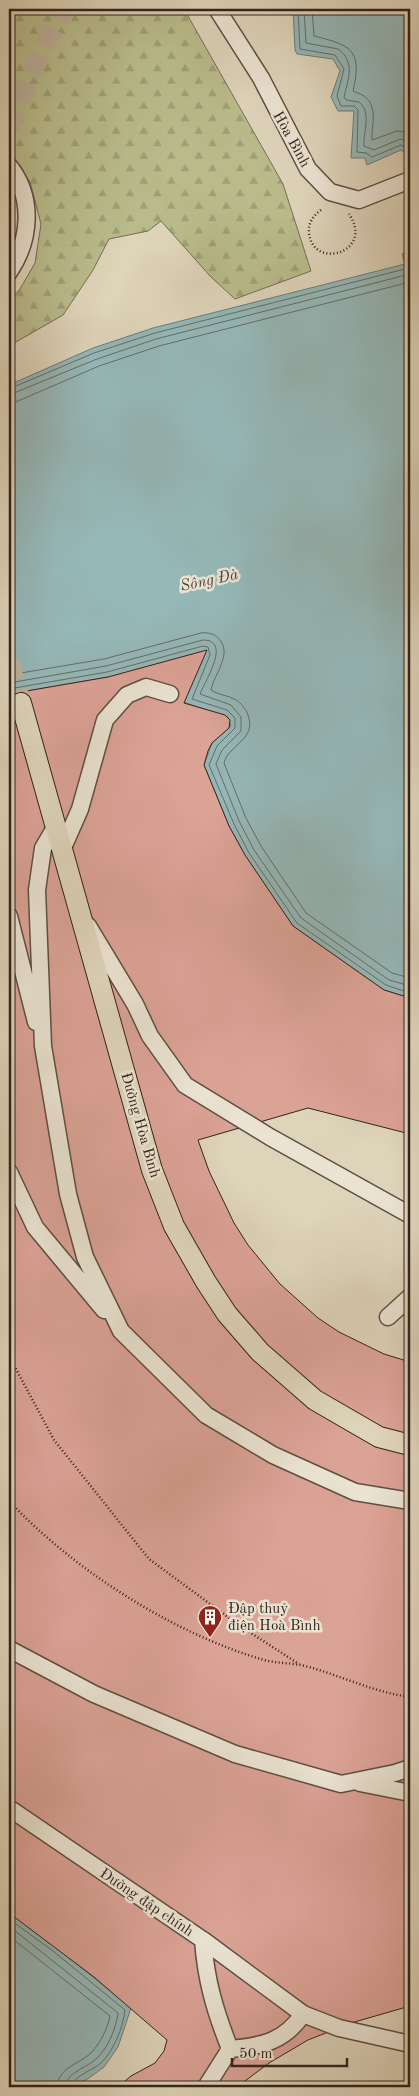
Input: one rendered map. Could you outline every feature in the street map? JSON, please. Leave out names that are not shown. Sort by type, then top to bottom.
[{"type":"main road","name":"Đường Hòa Bình","points":[[21,703],[152,1170],[174,1226],[227,1314],[260,1352],[315,1400],[379,1437],[410,1446]]},
{"type":"street","name":"Hòa Bình","points":[[217,9],[260,78],[308,170],[330,192],[359,200],[410,180]]},
{"type":"street","points":[[9,166],[14,172],[26,200],[27,232],[9,272]]},
{"type":"street","points":[[62,850],[80,808],[105,720],[127,695],[146,687],[170,694]]},
{"type":"street","points":[[43,1046],[36,890],[43,848],[56,826]]},
{"type":"street","points":[[80,913],[135,1004],[150,1036],[185,1085],[270,1137],[410,1215]]},
{"type":"street","points":[[9,916],[43,1046],[68,1194],[82,1248],[121,1331]]},
{"type":"street","points":[[9,1172],[35,1227],[121,1331],[206,1415],[273,1455],[354,1492],[410,1501]]},
{"type":"street","points":[[388,1317],[410,1297]]},
{"type":"street","points":[[9,1649],[94,1694],[235,1754],[341,1784],[395,1774],[410,1768]]},
{"type":"street","points":[[353,1781],[410,1793]]},
{"type":"street","name":"Đường đập chính","points":[[9,1808],[203,1940],[205,1971],[213,2006],[230,2049]]},
{"type":"street","points":[[203,1940],[303,2014],[339,2028],[410,2044]]},
{"type":"street","points":[[206,2087],[230,2049],[255,2047],[278,2040],[297,2023],[303,2014]]},
{"type":"path","points":[[321,210],[310,221],[309,236],[317,249],[332,254],[347,249],[355,236],[356,228],[349,214]]},
{"type":"path","points":[[9,1356],[54,1440],[150,1559],[240,1626],[302,1666]]},
{"type":"path","points":[[9,1501],[84,1569],[156,1613],[223,1646],[266,1660],[302,1666],[387,1694],[410,1697]]},
{"type":"green space","points":[[9,9],[184,9],[283,184],[311,271],[235,299],[211,277],[161,221],[148,231],[109,239],[93,270],[63,315],[9,346],[9,302],[20,289],[35,263],[41,224],[30,182],[9,151]]},
{"type":"water","points":[[293,9],[410,9],[410,157],[401,150],[367,165],[365,158],[351,158],[354,111],[338,111],[331,97],[340,71],[333,59],[297,54],[295,50]]},
{"type":"water","name":"Sông Đà","points":[[410,248],[410,998],[384,990],[293,926],[245,855],[229,826],[204,765],[212,743],[231,726],[228,717],[108,677],[9,694],[9,385],[93,348],[153,328],[405,264],[402,254]]},
{"type":"water","points":[[9,1913],[56,1947],[131,2008],[118,2047],[104,2067],[73,2087],[9,2087]]},
{"type":"building","name":"Đập thuỷ điện Hoà Bình","points":[[207,650],[184,703],[225,715],[230,720],[229,728],[212,743],[204,765],[229,826],[245,855],[293,926],[384,990],[410,998],[410,1134],[308,1108],[198,1140],[209,1171],[234,1223],[248,1245],[280,1284],[318,1318],[339,1332],[384,1354],[410,1362],[410,2006],[351,2023],[308,2040],[269,2063],[237,2087],[118,2087],[131,2076],[155,2063],[164,2051],[167,2040],[94,1977],[9,1913],[9,694],[108,677]]},
{"type":"tunnel","points":[[9,129],[34,66],[64,9]]},
{"type":"tunnel","points":[[9,661],[21,703]]},
{"type":"place","name":"Đập thuỷ điện Hoà Bình","points":[[210,1638]]}]
